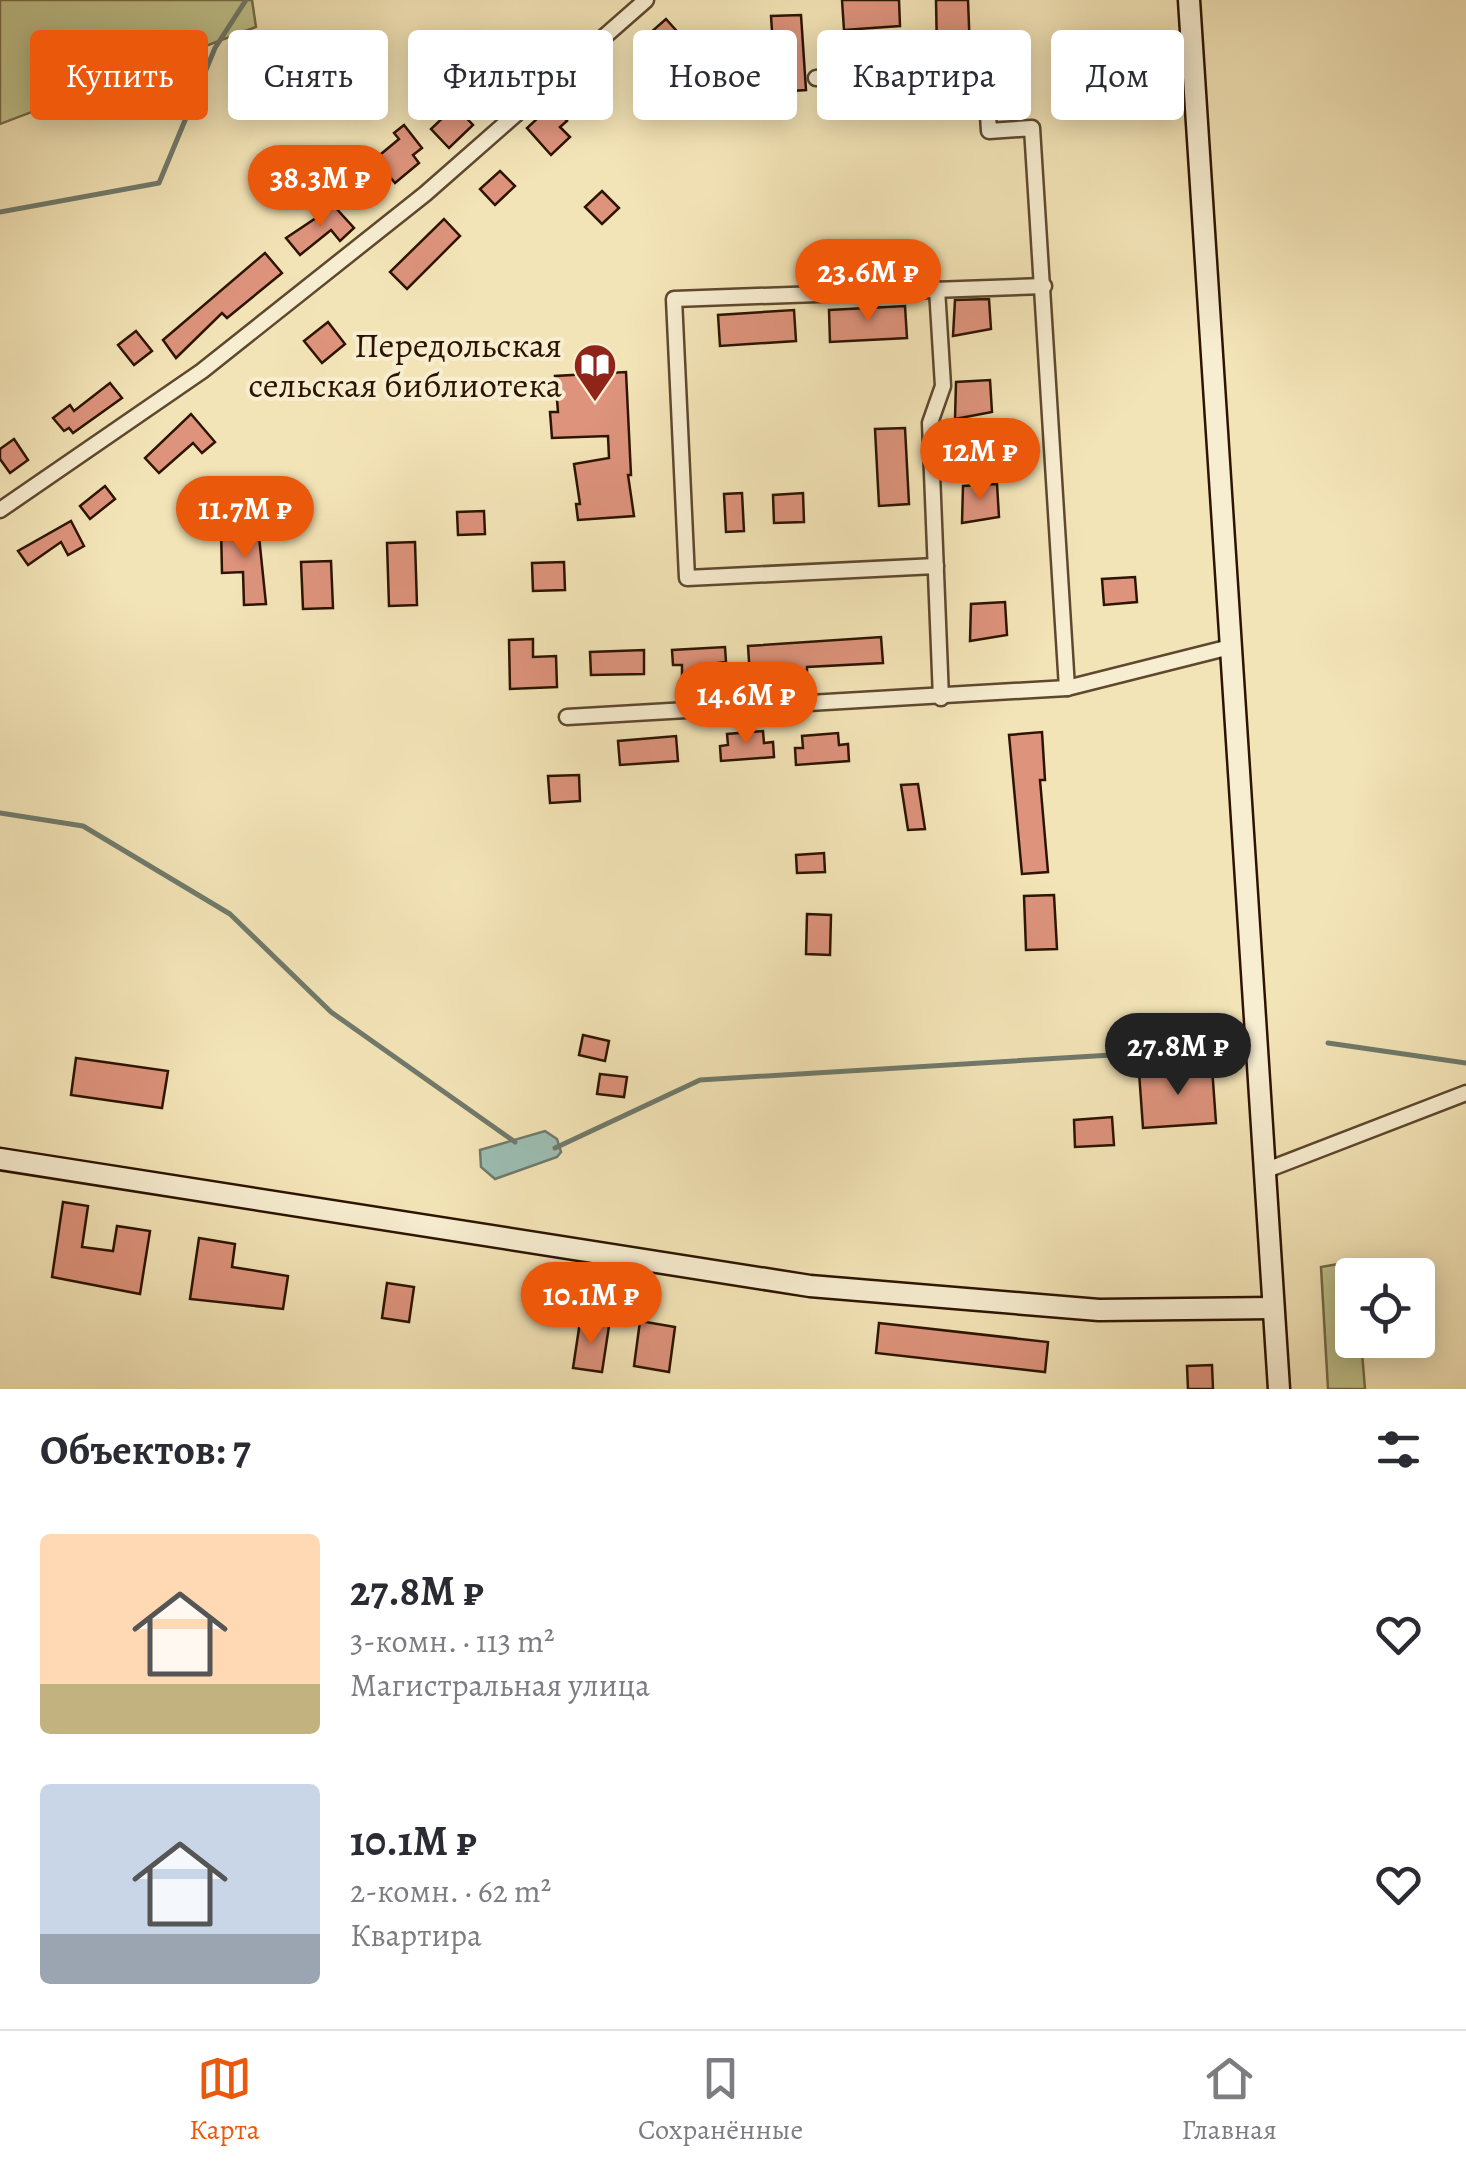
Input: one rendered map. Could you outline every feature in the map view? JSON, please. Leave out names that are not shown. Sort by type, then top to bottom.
[{"type":"main road","points":[[1188,0],[1279,1389]]},
{"type":"main road","points":[[0,1160],[810,1286],[1099,1310],[1273,1308]]},
{"type":"street","points":[[0,510],[202,371],[426,194],[646,0]]},
{"type":"street","points":[[816,78],[985,67],[989,131],[1032,128],[1067,688]]},
{"type":"street","points":[[936,566],[687,578],[674,299],[1044,286]]},
{"type":"street","points":[[937,289],[943,386],[930,424],[941,698]]},
{"type":"street","points":[[567,717],[1067,688],[1230,647]]},
{"type":"street","points":[[1264,1171],[1466,1093]]},
{"type":"green space","points":[[0,0],[252,0],[256,27],[228,30],[228,38],[208,45],[208,30],[30,30],[30,113],[0,124]]},
{"type":"green space","points":[[1335,1265],[1335,1358],[1362,1358],[1365,1389],[1328,1389],[1321,1267]]},
{"type":"water","points":[[545,1131],[557,1139],[561,1152],[557,1157],[495,1179],[481,1167],[480,1150]]},
{"type":"building","points":[[842,0],[899,0],[900,26],[844,30]]},
{"type":"building","points":[[936,0],[968,0],[969,30],[937,30]]},
{"type":"building","points":[[801,15],[806,90],[797,91],[797,30],[772,30],[771,16]]},
{"type":"building","points":[[666,19],[676,30],[653,30]]},
{"type":"building","points":[[440,120],[468,120],[473,125],[449,148],[431,129]]},
{"type":"building","points":[[536,120],[566,120],[560,127],[570,137],[551,155],[527,128]]},
{"type":"building","points":[[404,125],[422,148],[413,155],[419,163],[395,183],[375,159],[399,139],[394,133]]},
{"type":"building","points":[[500,171],[515,186],[495,205],[480,189]]},
{"type":"building","points":[[602,191],[619,208],[602,224],[585,207]]},
{"type":"building","points":[[334,206],[354,228],[340,241],[331,230],[300,255],[286,238]]},
{"type":"building","points":[[444,219],[460,236],[407,289],[390,272]]},
{"type":"building","points":[[265,253],[282,273],[227,318],[222,313],[176,358],[163,340]]},
{"type":"building","points":[[989,299],[991,329],[953,336],[955,300]]},
{"type":"building","points":[[905,306],[907,338],[830,342],[829,310]]},
{"type":"building","points":[[794,310],[796,341],[720,346],[718,315]]},
{"type":"building","points":[[328,322],[345,344],[322,363],[304,341]]},
{"type":"building","points":[[136,331],[152,351],[134,365],[118,345]]},
{"type":"building","points":[[626,372],[628,475],[634,516],[578,520],[576,504],[580,504],[574,464],[609,458],[608,436],[552,438],[550,412],[558,412],[555,376]]},
{"type":"building","points":[[990,380],[992,412],[955,419],[956,382]]},
{"type":"building","points":[[110,383],[122,398],[73,433],[69,428],[64,431],[53,418],[70,405],[74,411]]},
{"type":"building","points":[[191,414],[215,442],[202,453],[193,443],[159,473],[145,458]]},
{"type":"building","points":[[905,428],[909,504],[879,506],[875,429]]},
{"type":"building","points":[[14,439],[28,460],[10,473],[0,459],[0,449]]},
{"type":"building","points":[[997,484],[999,517],[962,523],[963,486]]},
{"type":"building","points":[[105,486],[115,499],[90,519],[80,506]]},
{"type":"building","points":[[742,493],[744,531],[726,532],[724,494]]},
{"type":"building","points":[[803,493],[804,522],[774,523],[773,495]]},
{"type":"building","points":[[484,511],[485,534],[458,535],[457,512]]},
{"type":"building","points":[[71,521],[84,546],[68,555],[61,542],[28,565],[18,551]]},
{"type":"building","points":[[258,527],[266,604],[244,605],[243,572],[222,573],[221,528]]},
{"type":"building","points":[[415,542],[417,605],[389,606],[387,543]]},
{"type":"building","points":[[331,561],[333,608],[303,609],[301,562]]},
{"type":"building","points":[[564,562],[565,590],[533,591],[532,563]]},
{"type":"building","points":[[1135,577],[1137,602],[1104,605],[1102,579]]},
{"type":"building","points":[[1005,602],[1007,635],[970,641],[971,604]]},
{"type":"building","points":[[881,637],[883,663],[807,667],[807,673],[750,676],[748,646]]},
{"type":"building","points":[[533,639],[533,657],[556,656],[557,687],[510,689],[509,640]]},
{"type":"building","points":[[725,647],[726,662],[717,663],[718,675],[682,677],[682,665],[673,665],[672,650]]},
{"type":"building","points":[[644,650],[644,674],[591,675],[590,652]]},
{"type":"building","points":[[763,731],[764,743],[773,742],[774,757],[721,761],[720,746],[728,745],[727,734]]},
{"type":"building","points":[[1042,732],[1045,780],[1040,780],[1048,872],[1022,874],[1009,735]]},
{"type":"building","points":[[838,733],[839,745],[848,744],[849,761],[796,765],[795,748],[803,748],[802,736]]},
{"type":"building","points":[[676,736],[678,761],[620,765],[618,741]]},
{"type":"building","points":[[579,775],[580,801],[550,803],[548,776]]},
{"type":"building","points":[[918,784],[925,829],[908,830],[901,785]]},
{"type":"building","points":[[824,853],[825,872],[797,873],[796,855]]},
{"type":"building","points":[[1054,895],[1057,949],[1026,950],[1024,896]]},
{"type":"building","points":[[807,914],[831,915],[830,955],[806,954]]},
{"type":"building","points":[[583,1035],[609,1041],[605,1061],[579,1055]]},
{"type":"building","points":[[76,1058],[168,1071],[162,1108],[71,1095]]},
{"type":"building","points":[[1212,1067],[1216,1123],[1143,1128],[1139,1072]]},
{"type":"building","points":[[600,1074],[627,1077],[624,1097],[597,1094]]},
{"type":"building","points":[[1112,1117],[1114,1145],[1075,1147],[1074,1120]]},
{"type":"building","points":[[63,1202],[88,1206],[82,1247],[113,1251],[117,1226],[150,1231],[140,1294],[52,1277]]},
{"type":"building","points":[[199,1238],[235,1244],[232,1267],[288,1276],[283,1309],[190,1299]]},
{"type":"building","points":[[387,1283],[414,1287],[409,1322],[382,1318]]},
{"type":"building","points":[[640,1321],[675,1327],[669,1372],[634,1366]]},
{"type":"building","points":[[580,1322],[609,1326],[602,1372],[573,1368]]},
{"type":"building","points":[[879,1323],[1048,1342],[1045,1372],[876,1353]]},
{"type":"building","points":[[1212,1365],[1213,1389],[1188,1389],[1187,1366]]},
{"type":"waterway","points":[[0,212],[159,183],[215,48],[246,0]]},
{"type":"waterway","points":[[0,813],[83,826],[230,914],[331,1012],[515,1142]]},
{"type":"waterway","points":[[1328,1043],[1466,1063]]},
{"type":"waterway","points":[[555,1148],[700,1080],[1211,1049]]},
{"type":"place","name":"Передольская сельская библиотека","points":[[595,403]]}]
